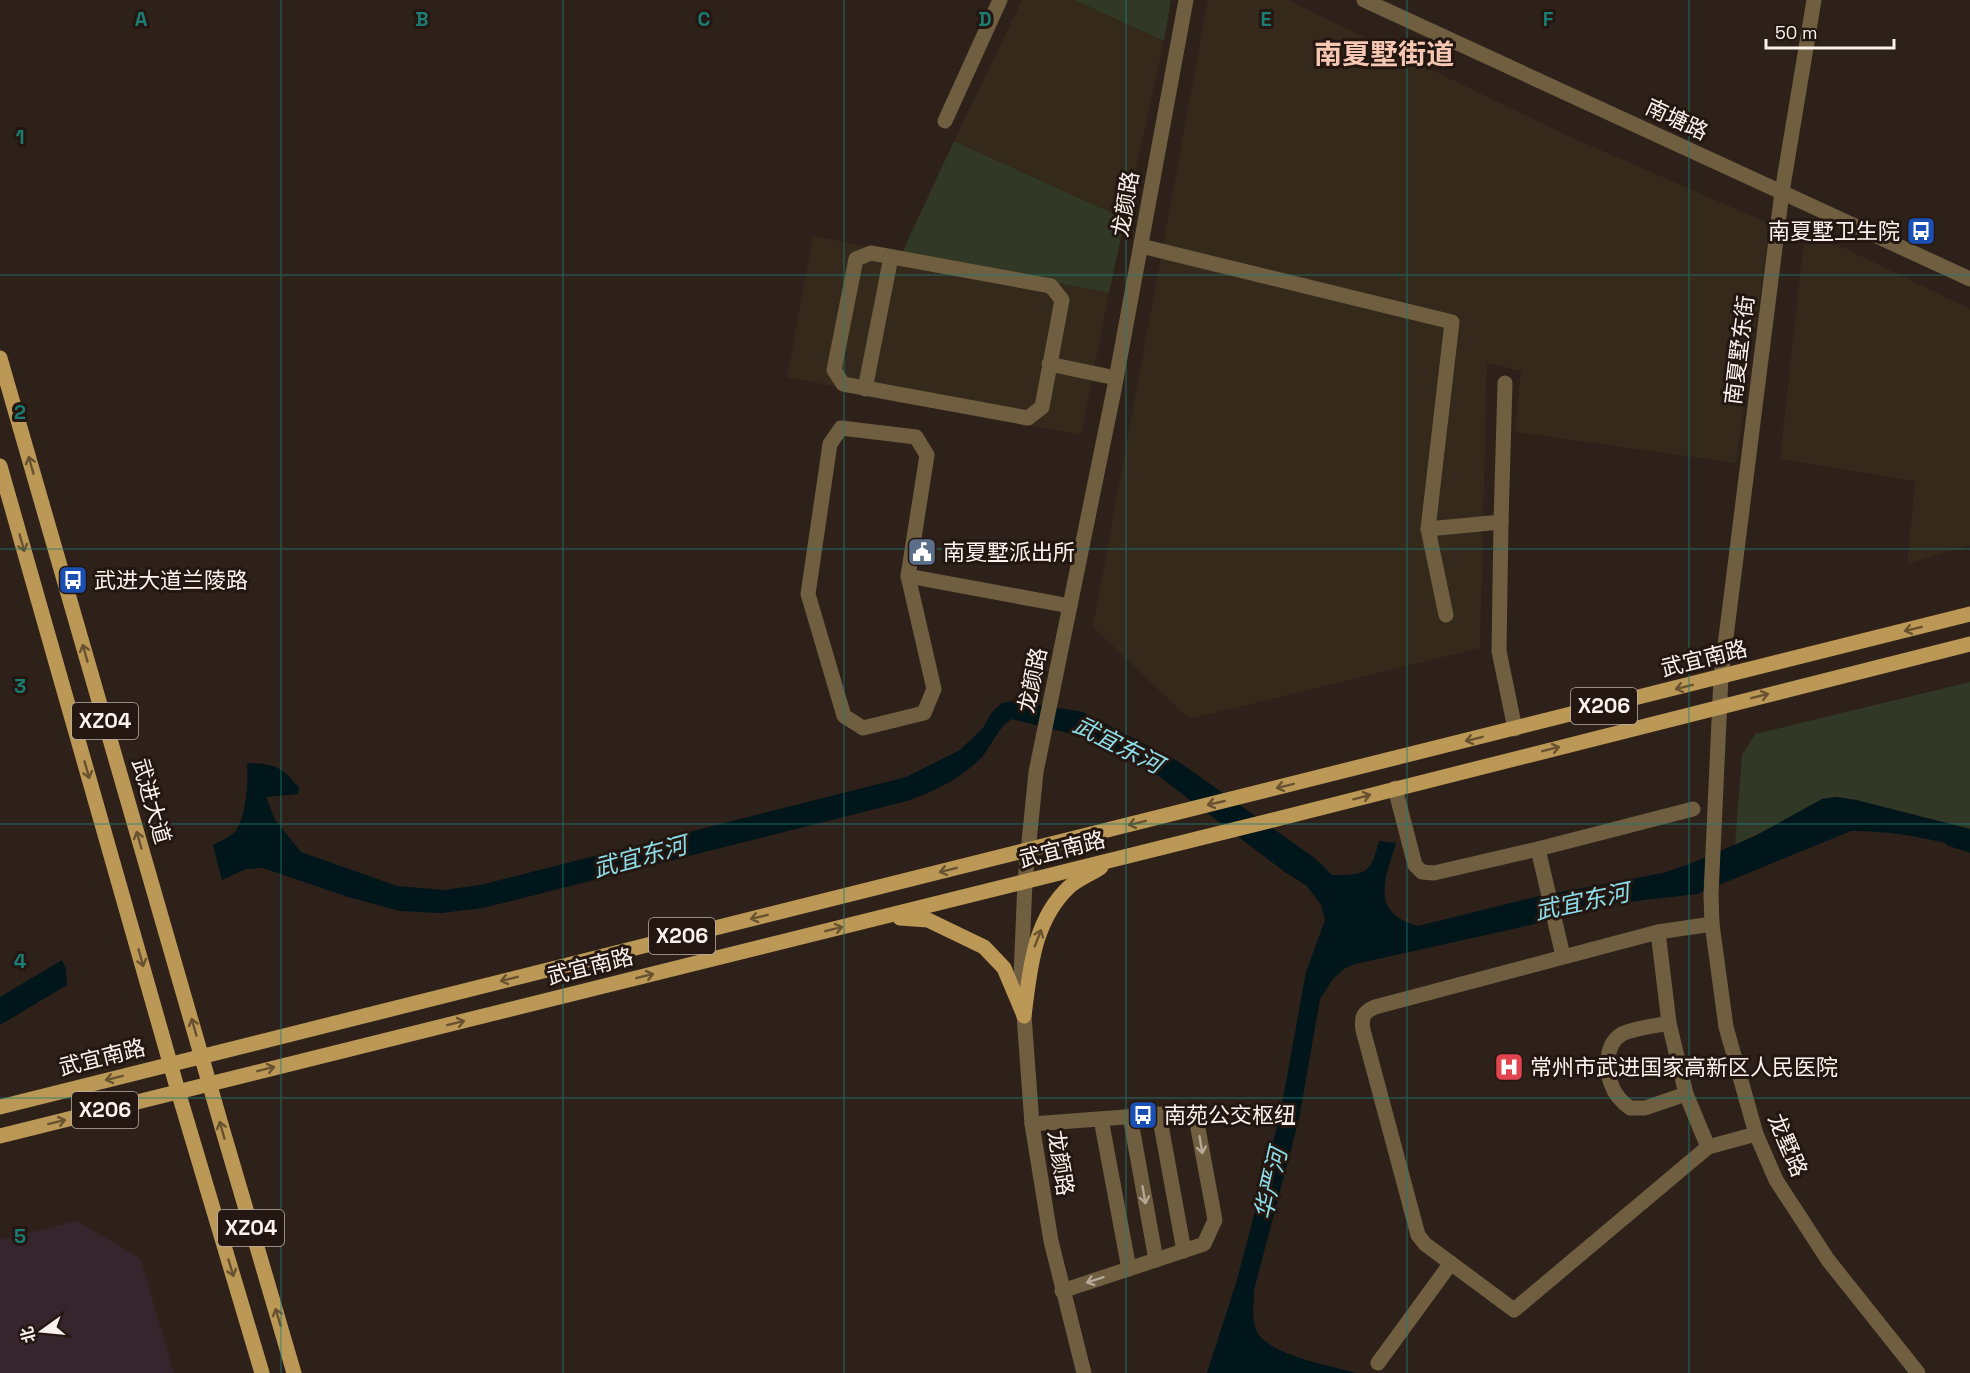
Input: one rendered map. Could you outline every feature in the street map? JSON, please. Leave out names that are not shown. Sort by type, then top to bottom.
[{"type":"main road","name":"武进大道","points":[[0,358],[210,1083]]},
{"type":"main road","name":"XZ04","points":[[0,466],[178,1091],[262,1373]]},
{"type":"main road","name":"武宜南路","points":[[0,1107],[1970,614]]},
{"type":"main road","name":"X206","points":[[1395,788],[1970,644]]},
{"type":"main road","name":"武宜南路","points":[[0,1136],[1395,788]]},
{"type":"main road","points":[[1024,1016],[1031,955],[1047,914],[1070,887],[1113,860]]},
{"type":"main road","points":[[882,917],[928,920],[984,947],[1004,968],[1024,1016]]},
{"type":"main road","name":"XZ04","points":[[210,1083],[294,1373]]},
{"type":"street","points":[[945,121],[1000,0]]},
{"type":"street","name":"龙颜路","points":[[1084,1373],[1051,1241],[1032,1124],[1021,975],[1027,851],[1041,745],[1116,378],[1186,0]]},
{"type":"street","name":"南塘路","points":[[1364,0],[1970,279]]},
{"type":"street","name":"南夏墅东街","points":[[1719,706],[1782,192],[1814,0]]},
{"type":"street","points":[[1141,246],[1452,322],[1428,529],[1446,615]]},
{"type":"street","points":[[871,253],[1051,286],[1062,300],[1049,363],[1042,408],[1028,418],[843,384],[834,370],[856,259],[871,253]]},
{"type":"street","points":[[866,389],[891,257]]},
{"type":"street","points":[[1049,363],[1116,378]]},
{"type":"street","points":[[1505,383],[1500,522],[1499,651],[1515,729]]},
{"type":"street","points":[[841,428],[916,437],[927,455],[908,576],[934,689],[924,713],[863,728],[844,716],[808,594],[830,444],[841,428]]},
{"type":"street","points":[[1428,529],[1500,522]]},
{"type":"street","points":[[908,576],[1070,606]]},
{"type":"street","name":"龙墅路","points":[[1719,706],[1711,895],[1712,924],[1726,1027],[1756,1134],[1776,1180],[1828,1260],[1918,1373]]},
{"type":"street","points":[[1395,788],[1415,865],[1422,872],[1434,873],[1693,809]]},
{"type":"street","points":[[1538,849],[1563,956]]},
{"type":"street","points":[[1712,924],[1658,932],[1375,1007],[1366,1011],[1361,1019],[1363,1030],[1418,1235],[1425,1244],[1514,1310],[1708,1147],[1756,1134]]},
{"type":"street","points":[[1658,932],[1669,1023],[1686,1095],[1708,1147]]},
{"type":"street","points":[[1669,1023],[1622,1035],[1612,1044],[1608,1056],[1611,1086],[1619,1099],[1630,1108],[1645,1108],[1686,1095]]},
{"type":"street","points":[[1032,1124],[1178,1113],[1197,1123],[1215,1220],[1204,1244],[1062,1291]]},
{"type":"street","points":[[1159,1114],[1184,1251]]},
{"type":"street","points":[[1130,1116],[1156,1260]]},
{"type":"street","points":[[1101,1119],[1129,1269]]},
{"type":"street","points":[[1378,1363],[1451,1263]]},
{"type":"shaded area","points":[[1022,0],[1074,0],[1164,41],[1125,219],[954,141]]},
{"type":"shaded area","points":[[1208,0],[1288,0],[1564,134],[1770,224],[1736,463],[1515,432],[1521,371],[1487,363],[1480,648],[1189,719],[1093,627]]},
{"type":"shaded area","points":[[1805,229],[1970,309],[1970,545],[1907,564],[1915,481],[1780,459]]},
{"type":"shaded area","points":[[813,236],[1109,293],[1081,435],[787,377]]},
{"type":"shaded area","points":[[77,1221],[140,1258],[174,1373],[0,1373],[0,1240]]},
{"type":"green space","points":[[1074,0],[1171,0],[1164,41]]},
{"type":"green space","points":[[954,141],[1125,219],[1109,293],[902,253]]},
{"type":"green space","points":[[1970,682],[1970,829],[1836,797],[1735,845],[1742,755],[1755,734]]},
{"type":"water","name":"华严河","points":[[1014,701],[1083,712],[1179,762],[1316,859],[1332,875],[1360,873],[1373,860],[1379,841],[1396,843],[1384,893],[1392,913],[1418,926],[1535,897],[1663,873],[1755,836],[1822,799],[1836,797],[1970,829],[1970,849],[1911,836],[1851,831],[1697,894],[1609,904],[1548,921],[1355,964],[1344,969],[1333,979],[1320,999],[1299,1119],[1254,1290],[1253,1317],[1257,1332],[1274,1347],[1302,1358],[1356,1373],[1207,1373],[1237,1280],[1280,1115],[1306,972],[1325,920],[1321,905],[1307,886],[1285,872],[1132,756],[1083,737],[1012,719],[998,732],[980,759],[964,773],[936,789],[907,801],[483,908],[441,913],[400,911],[348,897],[263,868],[246,869],[222,880],[213,845],[232,835],[238,827],[246,800],[247,763],[264,764],[282,771],[299,788],[298,794],[266,797],[275,820],[301,852],[397,886],[444,890],[480,885],[906,777],[960,750],[983,728],[992,712],[1002,703]]},
{"type":"water","points":[[62,960],[66,969],[67,985],[0,1025],[0,997]]},
{"type":"waterway","name":"武宜东河","points":[[1948,843],[1970,850]]},
{"type":"place","name":"南夏墅卫生院","points":[[1921,231]]},
{"type":"place","name":"南夏墅派出所","points":[[922,552]]},
{"type":"place","name":"武进大道兰陵路","points":[[73,580]]},
{"type":"place","name":"常州市武进国家高新区人民医院","points":[[1509,1067]]},
{"type":"place","name":"南苑公交枢纽","points":[[1143,1115]]},
{"type":"district","name":"南夏墅街道","points":[[1384,54]]}]
